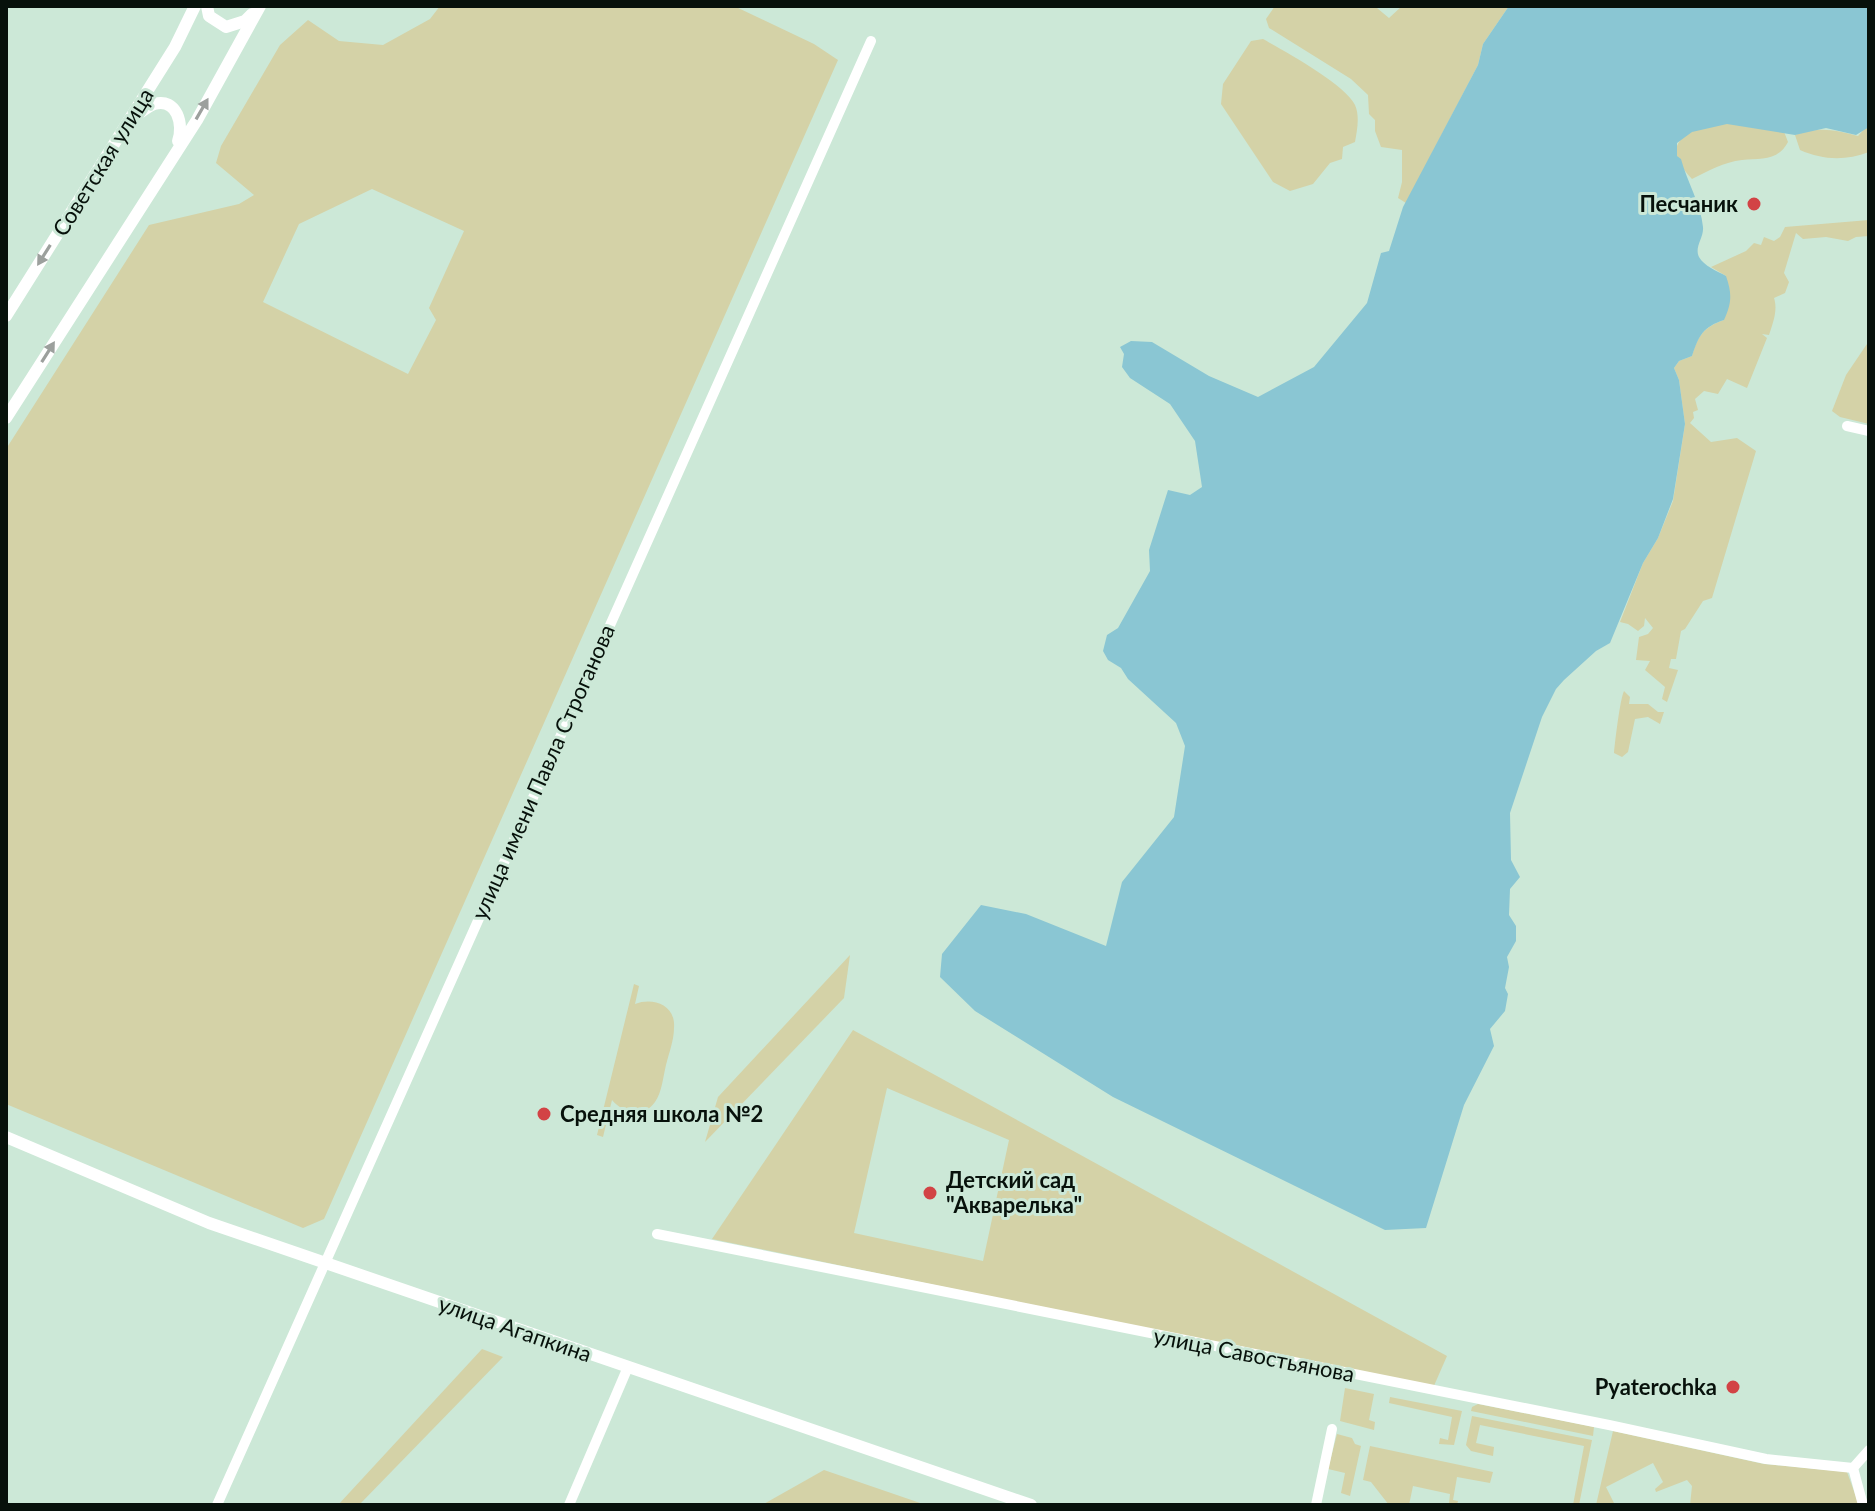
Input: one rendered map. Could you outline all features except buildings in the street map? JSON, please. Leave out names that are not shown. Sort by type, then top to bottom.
[{"type":"main road","name":"Советская улица","points":[[6,316],[175,47],[195,6]]},
{"type":"main road","points":[[207,6],[209,16],[226,27],[245,21],[260,7]]},
{"type":"main road","points":[[6,418],[174,156],[260,7]]},
{"type":"main road","points":[[129,121],[153,104],[174,108],[180,118],[181,133],[174,156]]},
{"type":"main road","name":"улица Агапкина","points":[[6,1137],[209,1223],[1031,1505]]},
{"type":"street","name":"улица имени Павла Строганова","points":[[217,1505],[871,41]]},
{"type":"street","points":[[1847,426],[1869,431]]},
{"type":"street","name":"улица Савостьянова","points":[[657,1234],[1766,1459],[1853,1468]]},
{"type":"street","points":[[569,1505],[628,1367]]},
{"type":"street","points":[[1316,1505],[1332,1429]]},
{"type":"street","points":[[1863,1505],[1853,1468],[1869,1450]]},
{"type":"shaded area","points":[[440,6],[734,6],[814,44],[838,60],[324,1219],[303,1228],[6,1104],[6,449],[149,225],[239,204],[254,195],[216,163],[221,146],[280,45],[308,20],[339,41],[383,45],[430,19]],"holes":[[[372,189],[464,231],[429,308],[436,320],[408,374],[263,302],[299,224]]]},
{"type":"shaded area","points":[[1275,6],[1378,6],[1389,18],[1402,6],[1509,6],[1483,44],[1478,65],[1406,203],[1398,198],[1402,182],[1402,150],[1381,147],[1375,120],[1369,114],[1368,95],[1351,79],[1269,28],[1266,19]]},
{"type":"shaded area","points":[[1263,39],[1339,88],[1355,105],[1357,114],[1355,142],[1343,147],[1342,159],[1330,163],[1313,184],[1290,191],[1273,182],[1221,104],[1223,84],[1251,41]]},
{"type":"shaded area","points":[[1721,121],[1783,129],[1788,142],[1774,156],[1729,163],[1692,179],[1677,156],[1677,147],[1688,134]]},
{"type":"shaded area","points":[[1869,124],[1869,152],[1851,157],[1817,156],[1800,150],[1795,135],[1827,130],[1858,136]]},
{"type":"shaded area","points":[[1869,220],[1869,236],[1848,241],[1826,237],[1803,239],[1796,233],[1784,273],[1789,282],[1785,293],[1774,298],[1772,326],[1769,335],[1762,334],[1767,338],[1747,388],[1727,379],[1718,394],[1704,391],[1695,399],[1698,410],[1693,412],[1694,418],[1690,423],[1711,442],[1737,438],[1756,451],[1712,598],[1703,601],[1681,631],[1676,659],[1671,659],[1669,668],[1678,670],[1667,702],[1662,699],[1665,687],[1645,670],[1650,661],[1636,660],[1639,637],[1653,628],[1645,618],[1644,626],[1638,631],[1620,622],[1643,563],[1658,538],[1673,501],[1685,424],[1679,380],[1674,368],[1679,361],[1692,356],[1699,337],[1707,329],[1724,320],[1726,276],[1711,267],[1746,251],[1754,243],[1761,245],[1764,237],[1774,241],[1785,227]]},
{"type":"shaded area","points":[[1869,341],[1869,424],[1840,417],[1832,411],[1846,375]]},
{"type":"shaded area","points":[[1624,691],[1630,697],[1629,704],[1648,704],[1658,712],[1664,712],[1660,724],[1648,717],[1635,719],[1628,752],[1622,757],[1614,753]]},
{"type":"shaded area","points":[[850,955],[844,998],[705,1142],[718,1097]]},
{"type":"shaded area","points":[[634,984],[639,986],[635,1004],[656,1002],[671,1014],[674,1020],[672,1042],[655,1102],[645,1111],[633,1112],[612,1100],[603,1137],[597,1135]]},
{"type":"shaded area","points":[[853,1030],[1447,1356],[1433,1388],[712,1239]],"holes":[[[887,1088],[1009,1140],[983,1261],[854,1233]]]},
{"type":"shaded area","points":[[482,1349],[503,1357],[359,1505],[338,1505]]},
{"type":"shaded area","points":[[1345,1388],[1374,1394],[1369,1420],[1375,1422],[1374,1430],[1340,1421]]},
{"type":"shaded area","points":[[1390,1397],[1462,1411],[1454,1445],[1439,1444],[1440,1438],[1448,1440],[1452,1417],[1389,1403]]},
{"type":"shaded area","points":[[1478,1404],[1594,1427],[1593,1436],[1471,1411]]},
{"type":"shaded area","points":[[1472,1416],[1592,1440],[1579,1505],[1573,1505],[1584,1446],[1480,1425],[1476,1443],[1494,1447],[1493,1456],[1471,1451],[1466,1445]]},
{"type":"shaded area","points":[[1613,1431],[1764,1464],[1847,1472],[1859,1505],[1690,1505],[1692,1486],[1687,1480],[1656,1492],[1655,1489],[1663,1482],[1653,1463],[1606,1487],[1615,1505],[1596,1505]]},
{"type":"shaded area","points":[[1337,1434],[1352,1438],[1355,1444],[1361,1446],[1350,1496],[1341,1493],[1345,1473],[1328,1469]]},
{"type":"shaded area","points":[[1370,1446],[1493,1472],[1490,1483],[1457,1477],[1453,1500],[1458,1501],[1457,1505],[1449,1504],[1450,1494],[1413,1486],[1409,1505],[1389,1505],[1371,1482],[1363,1480]]},
{"type":"shaded area","points":[[824,1470],[926,1505],[762,1505]]},
{"type":"water","points":[[1509,6],[1869,6],[1869,127],[1856,135],[1826,128],[1795,135],[1727,124],[1692,132],[1677,143],[1677,156],[1681,159],[1702,218],[1699,257],[1726,276],[1729,308],[1724,320],[1703,333],[1692,356],[1679,361],[1674,368],[1679,380],[1685,424],[1673,499],[1610,643],[1596,651],[1556,689],[1542,717],[1510,813],[1511,860],[1520,877],[1510,889],[1509,915],[1516,926],[1516,941],[1507,957],[1505,1011],[1490,1029],[1494,1046],[1464,1105],[1426,1228],[1385,1230],[1113,1097],[975,1011],[940,977],[942,954],[981,905],[1026,914],[1106,946],[1122,882],[1174,817],[1185,746],[1176,723],[1128,679],[1121,668],[1108,660],[1103,651],[1107,635],[1118,628],[1150,571],[1149,550],[1168,490],[1190,495],[1202,487],[1195,441],[1170,404],[1130,378],[1122,367],[1124,354],[1120,347],[1131,341],[1152,342],[1209,376],[1258,397],[1314,367],[1367,303],[1381,253],[1389,251],[1403,207],[1478,65],[1483,44]]},
{"type":"place","name":"Песчаник","points":[[1754,204]]},
{"type":"place","name":"Средняя школа №2","points":[[544,1114]]},
{"type":"place","name":"Детский сад \"Акварелька\"","points":[[930,1193]]},
{"type":"place","name":"Pyaterochka","points":[[1733,1387]]}]
